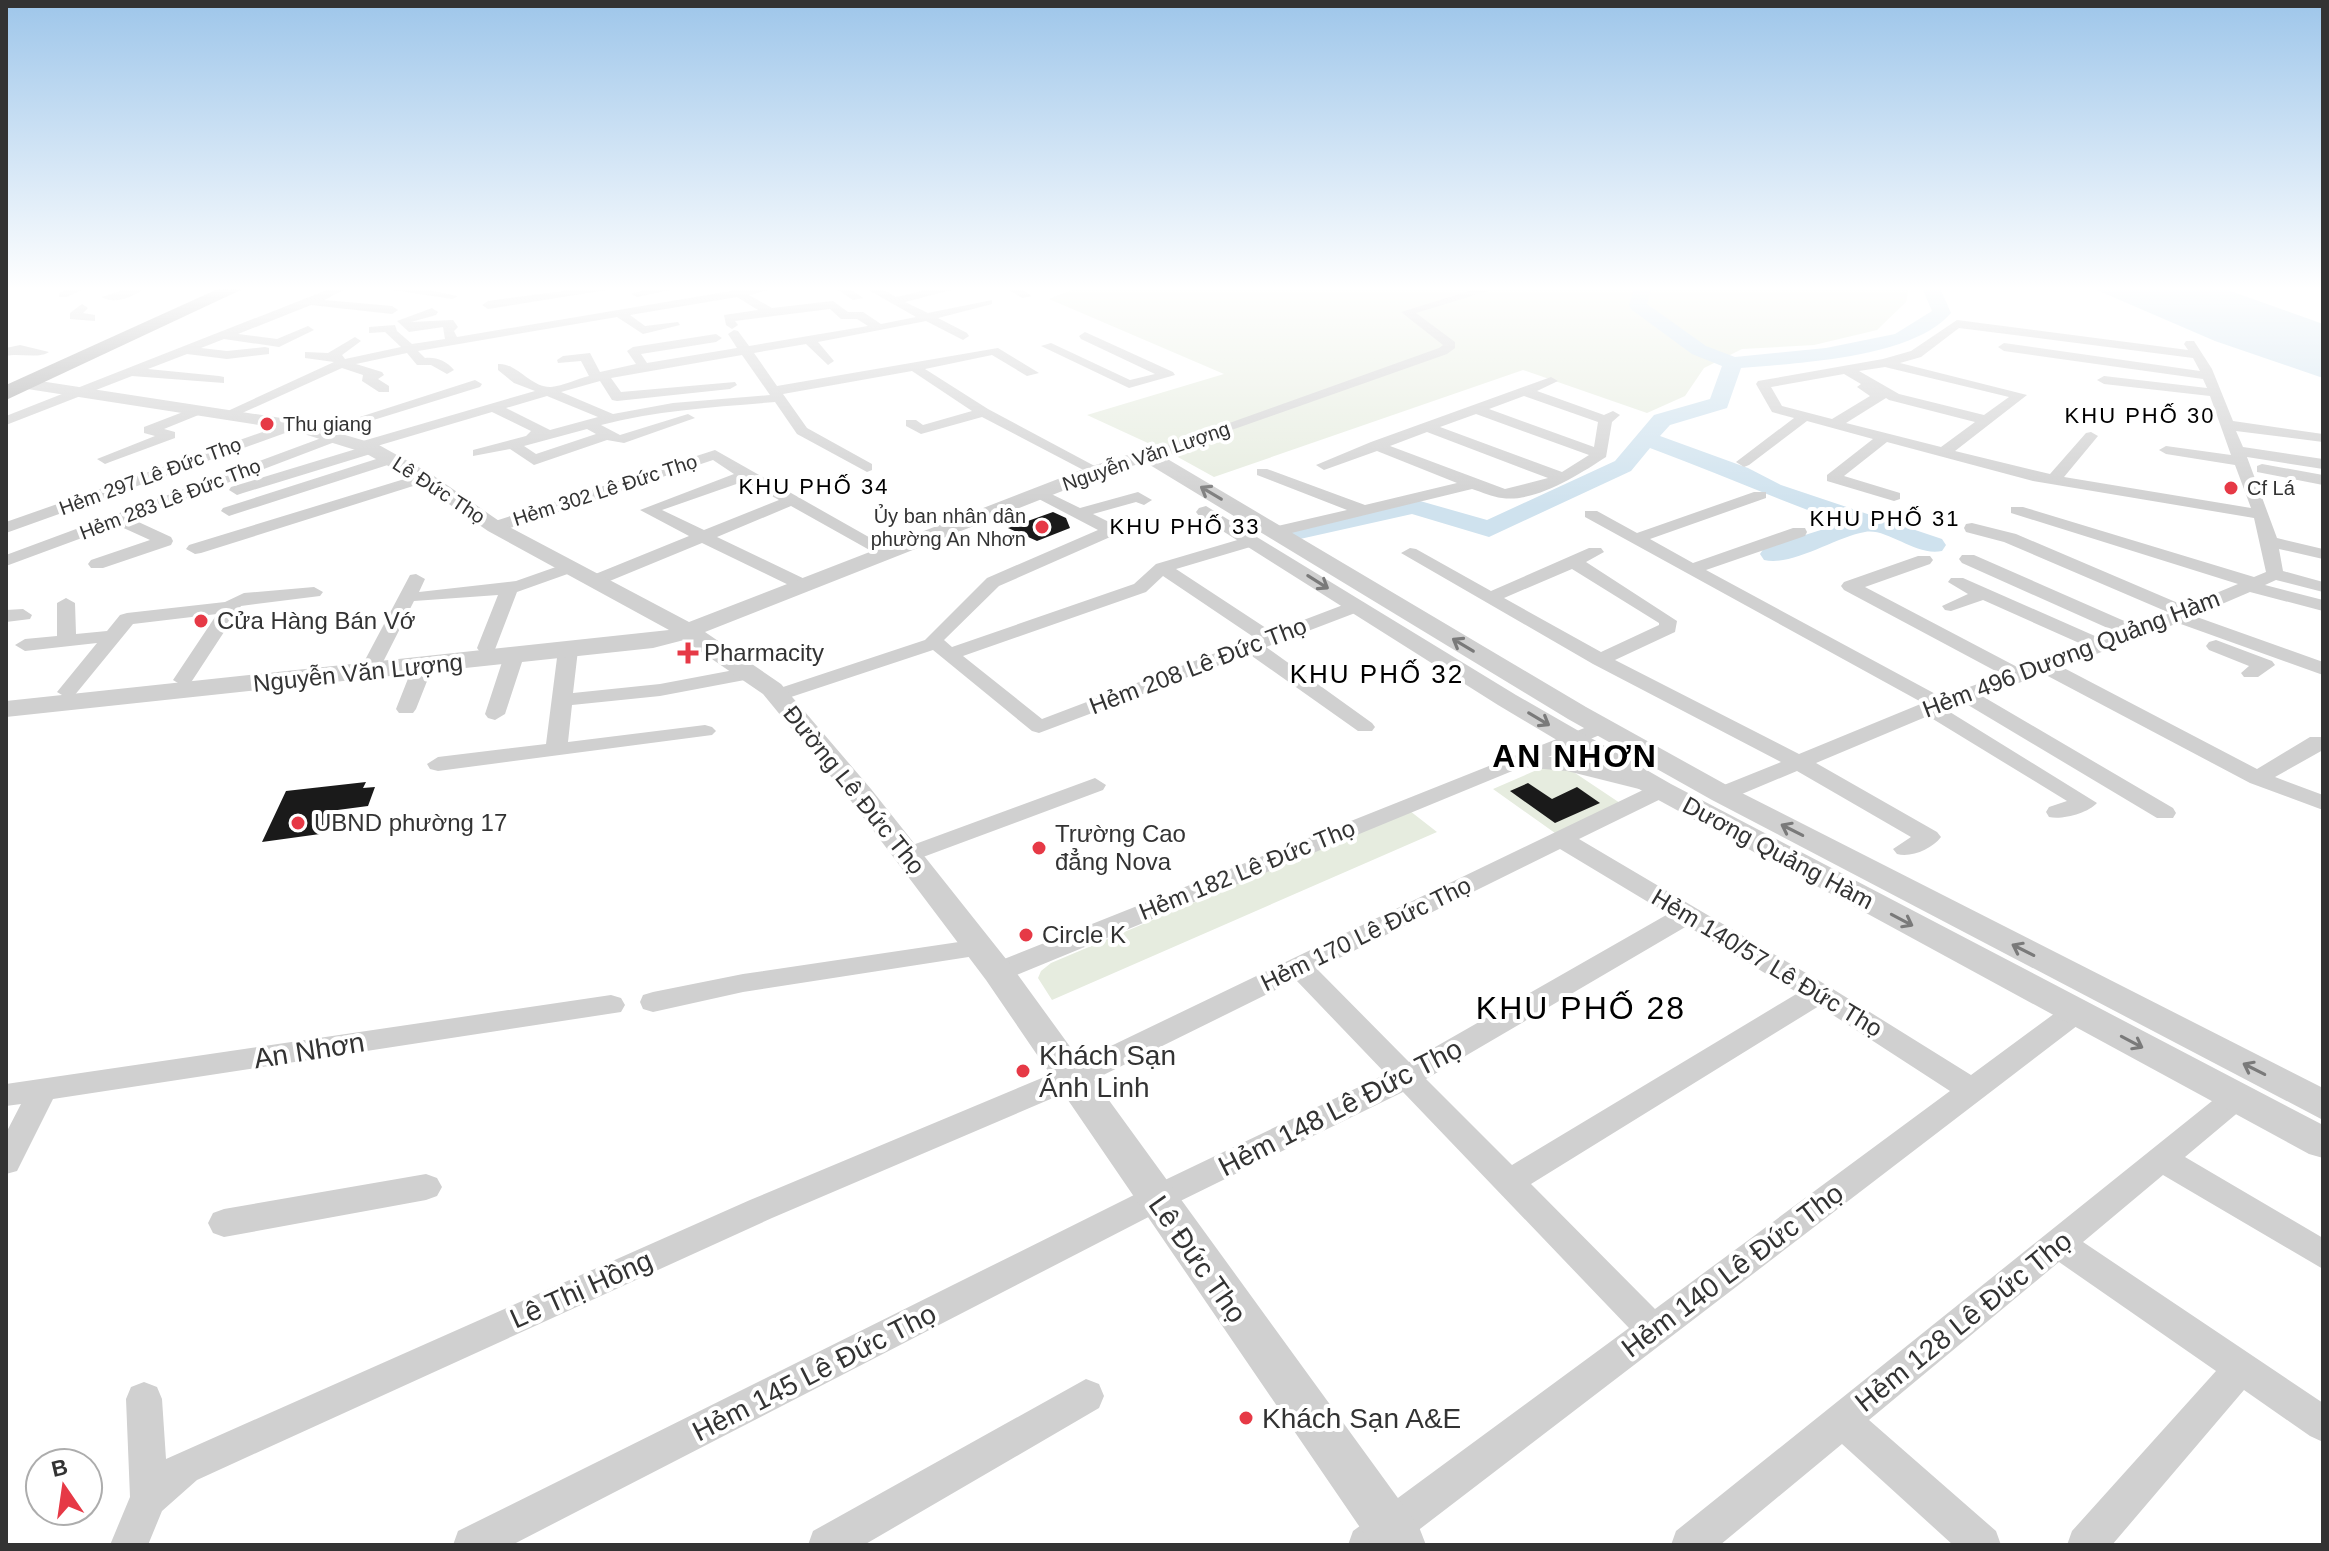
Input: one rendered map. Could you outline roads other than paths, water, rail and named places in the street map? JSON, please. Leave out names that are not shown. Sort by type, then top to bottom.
[{"type":"main road","points":[[6,393],[16,385],[69,360]]},
{"type":"main road","points":[[16,385],[72,360]]},
{"type":"street","points":[[6,421],[157,360]]},
{"type":"street","points":[[226,415],[291,386],[335,360]]},
{"type":"street","points":[[337,360],[377,375],[367,378],[384,389]]},
{"type":"street","points":[[421,360],[434,361],[447,370]]},
{"type":"street","points":[[588,360],[617,397],[730,385]]},
{"type":"street","points":[[639,360],[644,367]]},
{"type":"street","points":[[752,360],[802,431],[867,467]]},
{"type":"street","points":[[512,442],[612,418],[673,407],[738,402],[947,360]]},
{"type":"street","points":[[1010,360],[1032,373]]},
{"type":"street","points":[[1078,360],[1129,384],[1168,375],[1137,360]]},
{"type":"street","name":"Nguyễn Văn Lượng","points":[[6,709],[653,641],[805,586],[1096,471],[1416,360]]},
{"type":"street","points":[[1894,360],[1763,384],[1777,409],[1941,454],[2054,479],[2260,514]]},
{"type":"street","points":[[2098,360],[2207,376]]},
{"type":"street","points":[[2200,360],[2241,459],[2268,541],[2275,574],[2323,587]]},
{"type":"street","points":[[237,490],[510,401],[599,376],[680,361],[690,378]]},
{"type":"street","points":[[1885,363],[2020,395],[1941,454]]},
{"type":"street","points":[[523,381],[537,378],[530,366]]},
{"type":"street","points":[[503,367],[544,391],[612,418]]},
{"type":"street","points":[[914,367],[983,412],[1096,471]]},
{"type":"street","points":[[289,370],[272,384],[291,386]]},
{"type":"street","points":[[1840,370],[1887,396],[1985,420]]},
{"type":"street","points":[[128,372],[219,380]]},
{"type":"street","name":"Hẻm 283 Lê Đức Thọ","points":[[6,561],[472,379],[510,401]]},
{"type":"street","points":[[2104,380],[2215,393]]},
{"type":"street","points":[[1324,465],[1551,381]]},
{"type":"street","name":"Lê Đức Thọ","points":[[16,385],[294,425],[328,434],[392,459],[495,527],[594,581],[691,626]]},
{"type":"street","points":[[1376,445],[1473,484],[1509,494],[1563,478],[1601,454],[1609,417],[1524,391]]},
{"type":"street","points":[[1834,424],[1887,396]]},
{"type":"street","points":[[512,442],[534,460],[674,421],[742,408],[738,402]]},
{"type":"street","points":[[478,453],[544,432],[492,407]]},
{"type":"street","points":[[1476,409],[1601,454]]},
{"type":"street","points":[[105,459],[170,435],[149,430],[196,411]]},
{"type":"street","points":[[911,423],[921,430],[983,412]]},
{"type":"street","points":[[1744,462],[1805,416]]},
{"type":"street","points":[[588,424],[612,438]]},
{"type":"street","name":"Hẻm 297 Lê Đức Thọ","points":[[6,528],[294,425]]},
{"type":"street","points":[[2227,425],[2323,438]]},
{"type":"street","points":[[1427,427],[1563,478]]},
{"type":"street","points":[[2054,479],[2091,436]]},
{"type":"street","points":[[1883,438],[1832,478],[1894,496]]},
{"type":"street","points":[[2166,450],[2323,464]]},
{"type":"street","name":"Hẻm 302 Lê Đức Thọ","points":[[495,527],[715,454],[746,475]]},
{"type":"street","name":"Dương Quảng Hàm","points":[[1147,455],[1357,606],[1572,739],[1661,790],[2323,1143]]},
{"type":"street","points":[[229,511],[392,459]]},
{"type":"street","points":[[2241,459],[2323,480]]},
{"type":"street","name":"Dương Quảng Hàm","points":[[1125,462],[1722,794],[2323,1105]]},
{"type":"street","points":[[1262,472],[1360,509]]},
{"type":"street","points":[[294,473],[313,484]]},
{"type":"street","points":[[805,586],[648,510],[746,475],[888,553]]},
{"type":"street","points":[[195,549],[424,478]]},
{"type":"street","points":[[778,695],[1140,588],[1162,568],[1263,536],[1360,509],[1473,484]]},
{"type":"street","points":[[942,649],[934,639],[993,582],[1111,530],[1041,494]]},
{"type":"street","points":[[1638,538],[1760,495]]},
{"type":"street","points":[[1079,513],[1138,497],[1144,500]]},
{"type":"street","points":[[166,500],[189,512]]},
{"type":"street","points":[[594,581],[793,500]]},
{"type":"street","points":[[2017,510],[2323,606]]},
{"type":"street","points":[[1591,514],[1694,568],[1934,706],[2086,803],[2057,812]]},
{"type":"street","points":[[97,564],[165,541],[118,519]]},
{"type":"street","points":[[1972,528],[2010,538],[2181,615],[2323,669]]},
{"type":"street","points":[[1694,568],[1799,532]]},
{"type":"street","points":[[2268,541],[2323,554]]},
{"type":"street","points":[[1492,597],[1595,552]]},
{"type":"street","points":[[1410,553],[1600,660],[1798,762],[1929,837],[1905,849]]},
{"type":"street","points":[[1968,559],[2138,634]]},
{"type":"street","points":[[1924,560],[1850,586],[2018,675]]},
{"type":"street","points":[[1573,562],[1668,621],[1668,628],[1600,660]]},
{"type":"street","points":[[375,660],[417,588],[510,587],[551,578],[570,567]]},
{"type":"street","points":[[1162,568],[1365,727]]},
{"type":"street","name":"Hẻm 496 Dương Quảng Hàm","points":[[1722,794],[1964,694],[2138,634],[2275,574]]},
{"type":"street","points":[[1957,582],[2102,646]]},
{"type":"street","points":[[487,648],[510,587]]},
{"type":"street","points":[[67,692],[127,619],[228,607],[244,598],[314,592]]},
{"type":"street","points":[[1951,606],[1984,594]]},
{"type":"street","points":[[66,603],[67,641]]},
{"type":"street","name":"Hẻm 208 Lê Đức Thọ","points":[[942,649],[1039,727],[1357,606]]},
{"type":"street","points":[[183,680],[228,607]]},
{"type":"street","points":[[2158,625],[2265,665],[2251,673]]},
{"type":"street","name":"Nguyễn Văn Lượng","points":[[6,698],[691,626]]},
{"type":"street","name":"Đường Lê Đức Thọ","points":[[691,626],[778,695],[988,960]]},
{"type":"street","points":[[25,645],[112,636]]},
{"type":"street","points":[[556,749],[568,650]]},
{"type":"street","points":[[495,714],[514,656]]},
{"type":"street","points":[[406,709],[423,666]]},
{"type":"street","points":[[2044,666],[2258,778],[2323,803]]},
{"type":"street","points":[[562,700],[660,690],[750,673]]},
{"type":"street","points":[[1964,694],[2165,813]]},
{"type":"street","name":"Hẻm 182 Lê Đức Thọ","points":[[988,960],[1602,727]]},
{"type":"street","points":[[438,764],[705,731]]},
{"type":"street","points":[[2258,778],[2318,742],[2323,744]]},
{"type":"street","name":"Hẻm 182 Lê Đức Thọ","points":[[1497,768],[1524,762],[1567,764],[1661,790]]},
{"type":"street","points":[[907,855],[1095,785]]},
{"type":"street","name":"Hẻm 170 Lê Đức Thọ","points":[[1071,1078],[1661,790]]},
{"type":"street","name":"Hẻm 140/57 Lê Đức Thọ","points":[[1561,839],[1819,993],[1972,1090]]},
{"type":"street","name":"Hẻm 148 Lê Đức Thọ","points":[[1155,1199],[1407,1077],[1688,914]]},
{"type":"street","name":"Lê Đức Thọ","points":[[988,960],[1155,1199],[1385,1539]]},
{"type":"street","points":[[653,1002],[743,983],[988,960]]},
{"type":"street","points":[[1299,967],[1653,1330]]},
{"type":"street","points":[[1508,1183],[1819,993]]},
{"type":"street","name":"An Nhơn","points":[[6,1095],[611,1005]]},
{"type":"street","name":"Hẻm 140 Lê Đức Thọ","points":[[1385,1539],[1653,1330],[2076,1012]]},
{"type":"street","name":"Lê Thị Hồng","points":[[129,1545],[149,1498],[184,1467],[761,1209],[1071,1078]]},
{"type":"street","points":[[6,1162],[43,1090]]},
{"type":"street","name":"Hẻm 128 Lê Đức Thọ","points":[[1704,1541],[1842,1420],[2237,1097]]},
{"type":"street","points":[[2162,1159],[2323,1255]]},
{"type":"street","points":[[224,1223],[426,1187]]},
{"type":"street","name":"Hẻm 145 Lê Đức Thọ","points":[[472,1545],[1155,1199]]},
{"type":"street","points":[[2058,1243],[2323,1424]]},
{"type":"street","points":[[2086,1545],[2241,1368]]},
{"type":"street","points":[[827,1545],[1086,1396]]},
{"type":"street","points":[[144,1399],[149,1498]]},
{"type":"street","points":[[1842,1420],[1982,1545]]},
{"type":"water","points":[[2272,360],[2323,360],[2323,378]]},
{"type":"waterway","points":[[1726,360],[1733,363]]},
{"type":"waterway","points":[[1733,363],[1760,360]]},
{"type":"waterway","points":[[1300,531],[1413,506],[1489,529],[1623,466],[1662,420],[1719,403],[1733,363]]},
{"type":"waterway","points":[[1646,439],[1740,473],[1772,490],[1933,545]]},
{"type":"waterway","points":[[1773,554],[1868,523]]},
{"type":"place","name":"Thu giang","points":[[267,424]]},
{"type":"place","name":"Cf Lá","points":[[2231,488]]},
{"type":"place","name":"Ủy ban nhân dân phường An Nhơn","points":[[1042,527]]},
{"type":"place","name":"Cửa Hàng Bán Vớ","points":[[201,621]]},
{"type":"place","name":"Pharmacity","points":[[688,653]]},
{"type":"place","name":"UBND phường 17","points":[[298,823]]},
{"type":"place","name":"Trường Cao đẳng Nova","points":[[1039,848]]},
{"type":"place","name":"Circle K","points":[[1026,935]]},
{"type":"place","name":"Khách Sạn Ánh Linh","points":[[1023,1071]]},
{"type":"place","name":"Khách Sạn A&E","points":[[1246,1418]]},
{"type":"district","name":"KHU PHỐ 30","points":[[2140,415]]},
{"type":"district","name":"KHU PHỐ 34","points":[[814,486]]},
{"type":"district","name":"KHU PHỐ 31","points":[[1885,518]]},
{"type":"district","name":"KHU PHỐ 33","points":[[1185,526]]},
{"type":"district","name":"KHU PHỐ 32","points":[[1377,674]]},
{"type":"district","name":"AN NHƠN","points":[[1575,756]]},
{"type":"district","name":"KHU PHỐ 28","points":[[1581,1008]]}]
